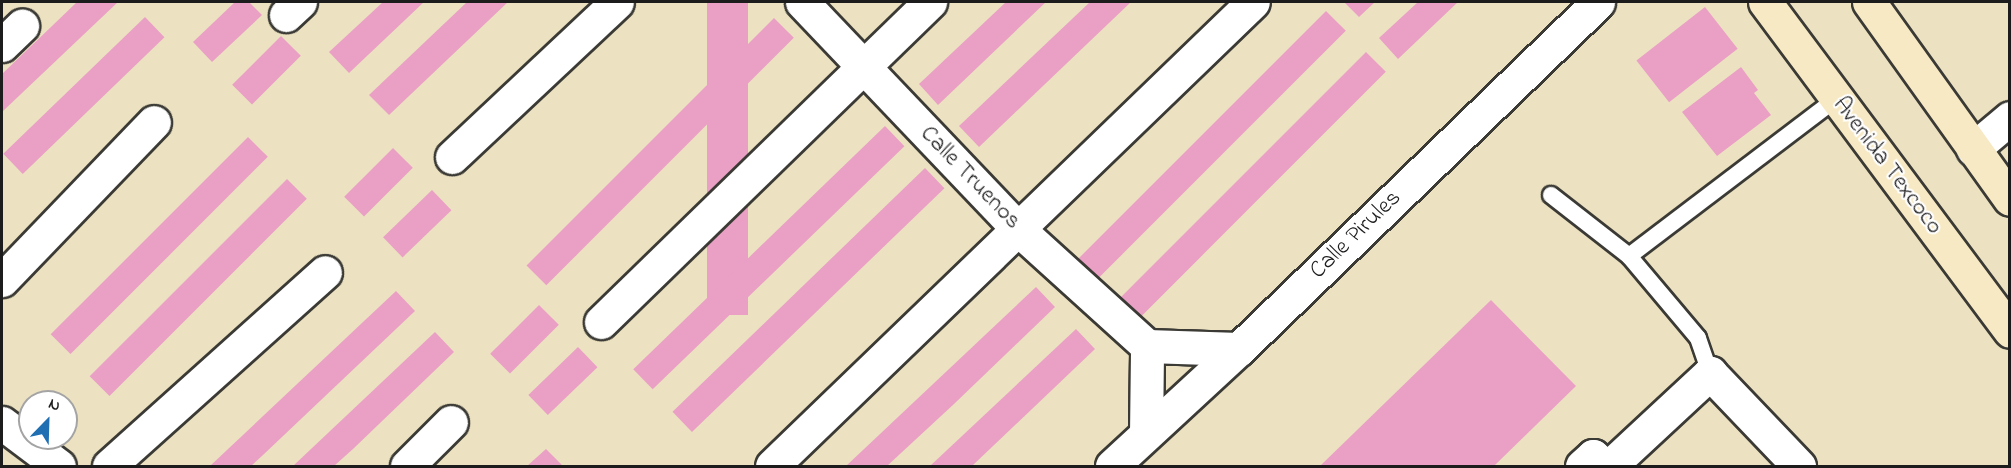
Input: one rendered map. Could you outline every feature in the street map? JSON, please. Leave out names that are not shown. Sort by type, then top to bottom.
[{"type":"main road","name":"Avenida Texcoco","points":[[1765,2],[2010,331]]},
{"type":"main road","points":[[1869,2],[2010,200]]},
{"type":"street","points":[[452,157],[617,2]]},
{"type":"street","name":"Calle Truenos","points":[[802,2],[1018,230],[1147,346]]},
{"type":"street","points":[[601,322],[930,2]]},
{"type":"street","points":[[772,466],[1253,2]]},
{"type":"street","name":"Calle Pirules","points":[[1112,466],[1239,349],[1598,2]]},
{"type":"street","points":[[1973,148],[2010,118]]},
{"type":"street","points":[[2,280],[154,122]]},
{"type":"street","points":[[109,466],[325,272]]},
{"type":"street","points":[[1146,434],[1147,346],[1239,349]]},
{"type":"street","points":[[1610,466],[1710,373],[1799,466]]},
{"type":"street","points":[[407,466],[451,422]]},
{"type":"street","points":[[2,423],[59,466]]},
{"type":"street","points":[[1582,466],[1593,456],[1604,466]]},
{"type":"lane","points":[[1629,256],[1837,98]]},
{"type":"lane","points":[[1551,195],[1629,256],[1698,338],[1710,373]]},
{"type":"building","points":[[77,2],[118,2],[2,112],[2,74]]},
{"type":"building","points":[[235,2],[249,2],[262,15],[212,62],[193,42]]},
{"type":"building","points":[[383,2],[424,2],[349,73],[329,52]]},
{"type":"building","points":[[467,2],[508,2],[389,115],[369,95]]},
{"type":"building","points":[[707,2],[748,2],[748,315],[707,315]]},
{"type":"building","points":[[1006,2],[1046,2],[938,105],[919,84]]},
{"type":"building","points":[[1090,2],[1131,2],[979,147],[959,126]]},
{"type":"building","points":[[1344,2],[1375,2],[1359,17]]},
{"type":"building","points":[[1418,2],[1458,2],[1398,59],[1379,38]]},
{"type":"building","points":[[1705,7],[1738,49],[1669,102],[1636,61]]},
{"type":"building","points":[[1326,11],[1346,31],[1098,278],[1079,258]]},
{"type":"building","points":[[145,17],[164,37],[23,174],[3,154]]},
{"type":"building","points":[[774,18],[794,38],[546,285],[527,265]]},
{"type":"building","points":[[281,36],[301,56],[252,105],[232,85]]},
{"type":"building","points":[[1366,52],[1386,72],[1138,320],[1118,300]]},
{"type":"building","points":[[1741,67],[1758,90],[1754,93],[1771,115],[1717,156],[1682,112]]},
{"type":"building","points":[[885,126],[904,146],[653,389],[633,369]]},
{"type":"building","points":[[248,137],[268,157],[71,354],[51,334]]},
{"type":"building","points":[[393,148],[413,168],[364,217],[344,197]]},
{"type":"building","points":[[925,168],[944,188],[692,432],[673,412]]},
{"type":"building","points":[[287,179],[307,199],[110,396],[90,376]]},
{"type":"building","points":[[432,190],[451,210],[403,257],[383,237]]},
{"type":"building","points":[[1036,287],[1055,307],[954,404],[887,466],[846,466]]},
{"type":"building","points":[[396,291],[415,311],[263,455],[251,466],[210,466]]},
{"type":"building","points":[[1491,300],[1576,386],[1494,466],[1320,466]]},
{"type":"building","points":[[539,305],[559,325],[510,374],[490,354]]},
{"type":"building","points":[[1076,329],[1095,349],[972,466],[930,466]]},
{"type":"building","points":[[435,332],[454,352],[353,449],[334,466],[293,466]]},
{"type":"building","points":[[578,347],[597,367],[548,415],[528,395]]},
{"type":"building","points":[[546,449],[563,466],[527,466]]}]
